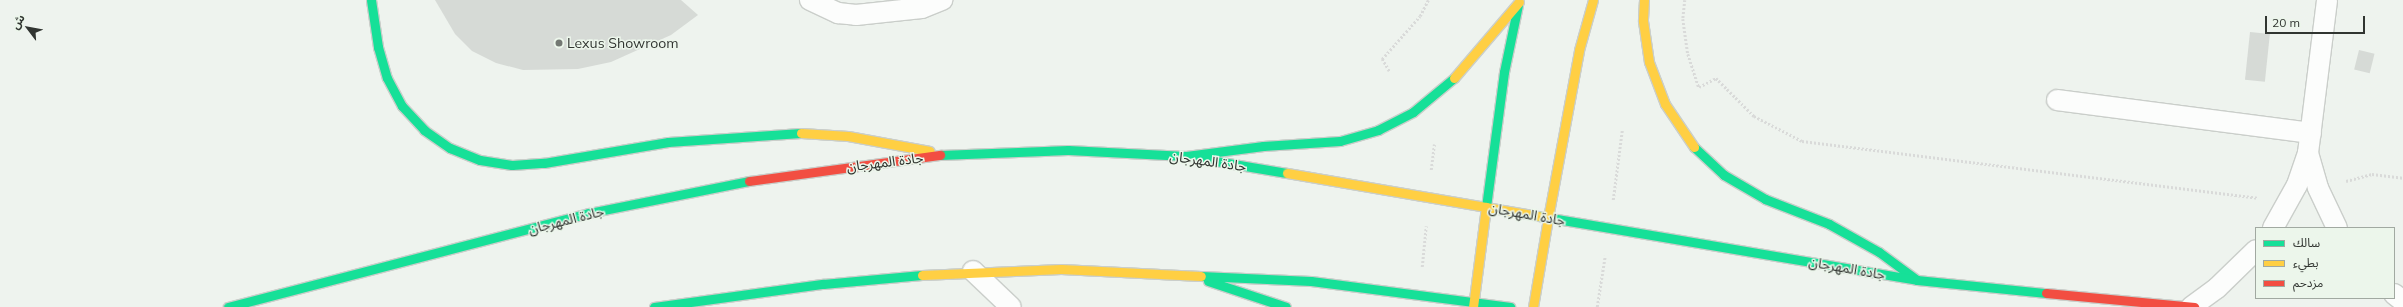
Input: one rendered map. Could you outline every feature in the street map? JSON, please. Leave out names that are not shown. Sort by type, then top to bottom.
[{"type":"main road","points":[[371,0],[387,78],[402,106],[424,130],[450,148],[480,160],[512,165],[544,163],[668,142],[798,133],[848,136],[945,154]]},
{"type":"main road","points":[[1533,307],[1579,50],[1593,0]]},
{"type":"main road","points":[[1644,0],[1643,20],[1649,62],[1665,104],[1689,142],[1724,175],[1765,199],[1828,224],[1879,252],[1918,280]]},
{"type":"main road","points":[[1186,156],[1263,146],[1340,141],[1378,130],[1413,112],[1450,83],[1519,1]]},
{"type":"main road","points":[[1474,304],[1504,72],[1519,1]]},
{"type":"main road","name":"جادة المهرجان","points":[[228,307],[589,213],[773,176],[945,154],[1068,150],[1186,156],[1918,280],[2194,307]]},
{"type":"main road","points":[[654,307],[823,284],[973,271],[1061,269],[1191,273],[1311,281],[1474,304],[1510,307]]},
{"type":"main road","points":[[1191,273],[1217,286],[1286,307]]},
{"type":"lane","points":[[810,0],[838,13],[856,15],[922,8],[942,0]]},
{"type":"lane","points":[[2274,227],[2297,185],[2308,153],[2327,0]]},
{"type":"lane","points":[[2057,100],[2311,133]]},
{"type":"lane","points":[[2308,153],[2318,188],[2337,227]]},
{"type":"lane","points":[[2191,307],[2218,288],[2255,251]]},
{"type":"lane","points":[[973,271],[1011,307]]},
{"type":"lane","points":[[2395,295],[2403,301]]},
{"type":"path","points":[[1389,71],[1382,59],[1420,16],[1428,0]]},
{"type":"path","points":[[1685,0],[1683,19],[1688,54],[1699,87],[1716,78],[1754,116],[1772,127],[1802,141],[1833,147],[2256,199],[2274,183],[2297,185]]},
{"type":"path","points":[[2318,188],[2372,174],[2403,178]]},
{"type":"building","name":"Lexus Showroom","points":[[435,0],[681,0],[698,15],[671,35],[611,62],[578,69],[523,70],[496,63],[472,51],[455,34]]},
{"type":"building","points":[[2250,32],[2270,34],[2265,82],[2245,80]]},
{"type":"building","points":[[2359,50],[2375,54],[2370,73],[2354,69]]},
{"type":"traffic: fast","points":[[371,0],[378,47],[387,78],[402,106],[424,130],[450,148],[480,160],[512,165],[544,163],[668,142],[801,133]]},
{"type":"traffic: fast","points":[[1486,207],[1504,72],[1518,5]]},
{"type":"traffic: fast","points":[[1186,156],[1263,146],[1340,141],[1378,130],[1413,112],[1454,78]]},
{"type":"traffic: fast","points":[[1694,147],[1724,175],[1765,199],[1829,224],[1879,252],[1917,280]]},
{"type":"traffic: fast","points":[[940,155],[1068,150],[1186,156],[1287,173]]},
{"type":"traffic: fast","points":[[228,307],[589,213],[749,181]]},
{"type":"traffic: fast","points":[[1539,216],[1917,280],[2046,293]]},
{"type":"traffic: fast","points":[[654,307],[823,284],[922,275]]},
{"type":"traffic: fast","points":[[1201,276],[1311,281],[1510,307]]},
{"type":"traffic: fast","points":[[1208,281],[1286,307]]},
{"type":"traffic: slow","points":[[1548,218],[1579,50],[1593,0]]},
{"type":"traffic: slow","points":[[1644,0],[1643,21],[1649,62],[1665,104],[1694,147]]},
{"type":"traffic: slow","points":[[1454,78],[1519,2]]},
{"type":"traffic: slow","points":[[801,133],[848,136],[930,151]]},
{"type":"traffic: slow","points":[[1287,173],[1539,216]]},
{"type":"traffic: slow","points":[[1473,307],[1486,207]]},
{"type":"traffic: slow","points":[[1533,307],[1548,218]]},
{"type":"traffic: slow","points":[[922,275],[1061,269],[1201,276]]},
{"type":"traffic: jam","points":[[749,181],[940,155]]},
{"type":"traffic: jam","points":[[2046,293],[2194,307]]},
{"type":"place","name":"Lexus Showroom","points":[[559,43]]}]
